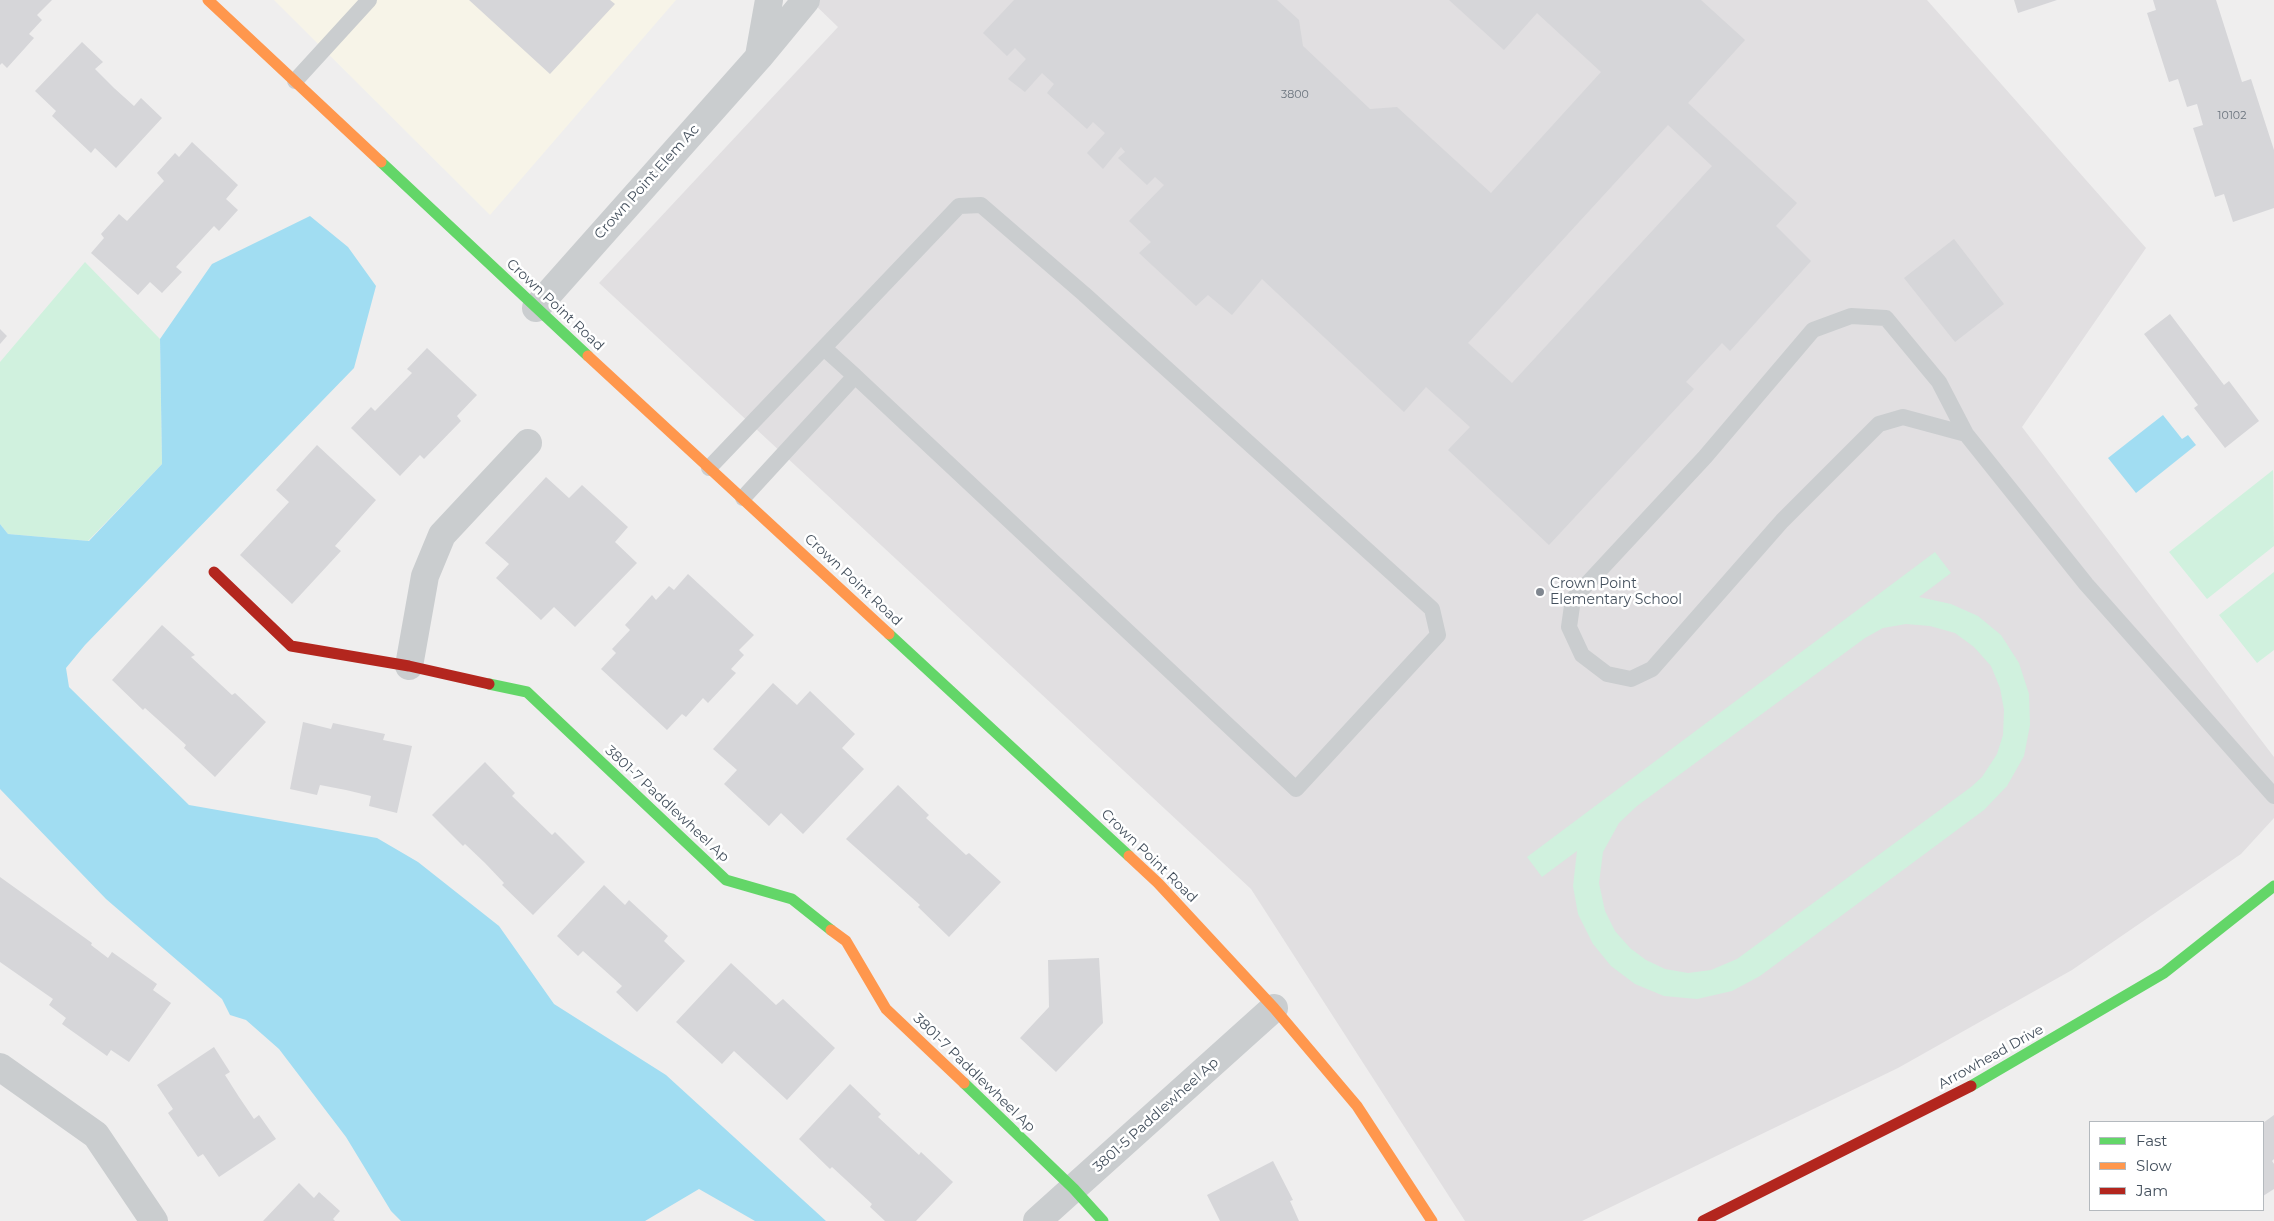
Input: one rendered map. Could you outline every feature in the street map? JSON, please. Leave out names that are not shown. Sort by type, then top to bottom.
[{"type":"street","name":"Crown Point Road","points":[[208,0],[536,308],[1158,883],[1274,1008],[1357,1106],[1432,1221]]},
{"type":"street","points":[[759,57],[769,0]]},
{"type":"street","name":"Crown Point Elem Ac","points":[[536,308],[759,57],[806,0]]},
{"type":"street","points":[[409,666],[425,576],[442,535],[528,442]]},
{"type":"street","name":"3801-7 Paddlewheel Ap","points":[[214,572],[291,646],[409,666],[527,692],[726,880],[792,899],[846,941],[886,1010],[1074,1189],[1103,1221]]},
{"type":"street","name":"Arrowhead Drive","points":[[1703,1221],[1992,1076],[2164,973],[2274,886]]},
{"type":"street","name":"3801-5 Paddlewheel Ap","points":[[1036,1221],[1274,1008]]},
{"type":"street","points":[[0,1067],[96,1135],[154,1221]]},
{"type":"lane","points":[[295,81],[369,0]]},
{"type":"lane","points":[[709,468],[960,206],[981,205],[1084,294],[1432,609],[1438,636],[1296,789],[824,348]]},
{"type":"lane","points":[[1966,434],[1903,418],[1879,424],[1782,521],[1652,668],[1631,679],[1607,674],[1582,655],[1569,627],[1573,600],[1705,457],[1813,330],[1851,316],[1886,318],[1939,382],[1966,434],[2086,584],[2274,796]]},
{"type":"lane","points":[[743,498],[855,376]]},
{"type":"shaded area","points":[[274,0],[676,0],[490,215]]},
{"type":"shaded area","name":"Crown Point Elementary School","points":[[810,0],[1927,0],[2146,248],[2022,427],[2274,757],[2274,818],[2241,854],[2072,970],[1898,1068],[1582,1221],[1465,1221],[1251,889],[599,283],[838,27]]},
{"type":"green space","points":[[85,262],[160,339],[162,464],[88,541],[8,534],[0,524],[0,362]]},
{"type":"green space","points":[[2273,470],[2274,546],[2207,599],[2169,552]]},
{"type":"green space","points":[[1935,552],[1951,573],[1919,597],[1951,604],[1978,616],[2001,635],[2019,663],[2029,694],[2030,725],[2024,756],[2007,786],[1984,810],[1760,976],[1732,991],[1697,999],[1664,996],[1635,984],[1611,966],[1593,944],[1578,914],[1573,886],[1577,851],[1542,877],[1527,857]],"holes":[[[1906,624],[1930,626],[1955,633],[1974,647],[1991,666],[2000,688],[2004,710],[2003,735],[1997,754],[1982,777],[1737,959],[1711,970],[1688,973],[1665,969],[1646,960],[1630,948],[1615,931],[1605,911],[1599,883],[1603,852],[1619,823],[1637,806],[1865,638],[1883,628]]]},
{"type":"green space","points":[[2274,572],[2274,650],[2257,663],[2219,615]]},
{"type":"water","points":[[310,216],[348,247],[376,286],[354,368],[85,645],[66,668],[69,687],[189,805],[377,838],[418,862],[499,926],[554,1004],[666,1075],[826,1221],[755,1221],[699,1189],[645,1221],[401,1221],[391,1211],[346,1137],[279,1049],[246,1020],[230,1015],[222,999],[106,899],[0,789],[0,524],[8,534],[89,541],[162,464],[160,339],[212,264]]},
{"type":"water","points":[[2163,415],[2182,439],[2188,435],[2196,445],[2136,493],[2108,458]]},
{"type":"building","points":[[0,0],[52,0],[37,15],[42,20],[29,34],[34,38],[7,68],[2,63],[0,65]]},
{"type":"building","points":[[469,0],[610,0],[615,4],[550,74]]},
{"type":"building","points":[[1014,0],[1277,0],[1299,20],[1303,46],[1370,109],[1397,107],[1491,193],[1601,72],[1537,13],[1504,50],[1449,0],[1701,0],[1745,40],[1688,103],[1797,203],[1776,226],[1811,261],[1730,351],[1722,343],[1686,382],[1694,389],[1549,545],[1448,450],[1470,427],[1426,387],[1404,412],[1262,279],[1232,315],[1208,295],[1196,306],[1139,253],[1151,242],[1129,221],[1164,185],[1155,177],[1147,185],[1118,158],[1125,152],[1121,147],[1103,169],[1087,153],[1105,133],[1093,122],[1087,129],[1047,93],[1054,84],[1042,73],[1025,92],[1008,79],[1026,59],[1015,48],[1007,56],[983,33]],"holes":[[[1668,125],[1712,166],[1512,383],[1468,343]]]},
{"type":"building","points":[[2014,0],[2057,0],[2018,13]]},
{"type":"building","points":[[2153,0],[2216,0],[2242,82],[2251,79],[2274,150],[2274,208],[2233,222],[2224,194],[2215,197],[2193,128],[2203,125],[2197,104],[2187,107],[2178,79],[2169,82],[2147,13],[2156,10]]},
{"type":"building","points":[[82,42],[103,62],[95,69],[114,88],[134,106],[141,98],[162,118],[116,168],[95,148],[91,153],[52,116],[56,111],[35,91]]},
{"type":"building","points":[[192,142],[238,185],[226,199],[238,210],[219,231],[214,226],[176,267],[182,272],[162,293],[150,282],[138,295],[91,253],[104,238],[101,234],[119,214],[127,221],[164,181],[157,173],[175,153],[179,157]]},
{"type":"building","points":[[1954,239],[2004,304],[1955,342],[1904,278]]},
{"type":"building","points":[[2170,314],[2224,385],[2229,381],[2259,421],[2225,448],[2194,408],[2198,405],[2144,334]]},
{"type":"building","points":[[0,329],[7,336],[0,344]]},
{"type":"building","points":[[427,348],[477,395],[457,416],[461,421],[424,459],[420,455],[400,476],[351,428],[371,407],[375,411],[412,373],[407,369]]},
{"type":"building","points":[[317,445],[376,500],[335,546],[341,551],[292,604],[240,555],[289,502],[276,490]]},
{"type":"building","points":[[546,477],[569,498],[582,485],[628,527],[615,542],[637,563],[575,627],[554,607],[541,620],[496,578],[509,564],[485,543]]},
{"type":"building","points":[[688,574],[754,635],[739,650],[744,655],[731,669],[736,673],[708,703],[703,698],[686,717],[682,714],[667,730],[601,669],[616,653],[612,649],[630,630],[625,625],[652,595],[656,600],[669,586],[674,590]]},
{"type":"building","points":[[162,625],[195,655],[191,657],[232,695],[235,693],[266,722],[215,777],[184,748],[186,745],[145,708],[143,710],[112,680]]},
{"type":"building","points":[[773,683],[797,705],[810,691],[855,734],[842,748],[864,769],[803,834],[781,813],[769,826],[724,784],[737,770],[713,749]]},
{"type":"building","points":[[303,722],[331,729],[333,723],[385,734],[383,740],[412,746],[397,813],[369,806],[371,796],[346,790],[320,785],[317,795],[290,789]]},
{"type":"building","points":[[485,762],[515,793],[512,796],[552,835],[555,832],[585,862],[533,915],[502,885],[504,883],[485,863],[465,844],[463,846],[432,815]]},
{"type":"building","points":[[898,785],[929,815],[926,818],[966,855],[969,853],[1001,882],[949,937],[918,907],[920,905],[846,839]]},
{"type":"building","points":[[0,877],[92,943],[91,945],[108,958],[112,952],[157,984],[153,990],[171,1003],[129,1062],[111,1050],[107,1056],[62,1024],[66,1018],[49,1005],[53,999],[0,962]]},
{"type":"building","points":[[604,885],[625,905],[629,900],[668,936],[664,941],[685,961],[637,1012],[616,992],[622,986],[583,951],[578,956],[557,936]]},
{"type":"building","points":[[1099,958],[1103,1023],[1056,1072],[1020,1038],[1049,1007],[1048,960]]},
{"type":"building","points":[[731,963],[776,1005],[783,999],[835,1048],[787,1100],[734,1051],[722,1064],[676,1022]]},
{"type":"building","points":[[214,1047],[230,1072],[225,1075],[239,1097],[254,1119],[259,1115],[276,1139],[219,1177],[203,1154],[198,1157],[168,1113],[173,1109],[157,1085]]},
{"type":"building","points":[[850,1084],[881,1114],[878,1117],[919,1155],[921,1152],[953,1182],[916,1221],[885,1221],[870,1207],[872,1204],[832,1167],[830,1169],[799,1139]]},
{"type":"building","points":[[2274,1115],[2274,1159],[2272,1161],[2274,1164],[2274,1189],[2264,1195],[2264,1122]]},
{"type":"building","points":[[1273,1161],[1293,1200],[1290,1201],[1299,1221],[1220,1221],[1207,1195]]},
{"type":"building","points":[[299,1183],[314,1198],[319,1192],[340,1211],[333,1219],[335,1221],[263,1221]]},
{"type":"traffic: fast","points":[[381,162],[588,356]]},
{"type":"traffic: fast","points":[[889,634],[1129,856]]},
{"type":"traffic: fast","points":[[489,684],[527,692],[726,880],[792,899],[831,930]]},
{"type":"traffic: fast","points":[[1971,1086],[2164,973],[2274,886]]},
{"type":"traffic: fast","points":[[964,1083],[1074,1189],[1103,1221]]},
{"type":"traffic: slow","points":[[208,0],[381,162]]},
{"type":"traffic: slow","points":[[588,356],[889,634]]},
{"type":"traffic: slow","points":[[1129,856],[1158,883],[1274,1008],[1357,1106],[1432,1221]]},
{"type":"traffic: slow","points":[[831,930],[846,941],[886,1009],[964,1083]]},
{"type":"traffic: jam","points":[[214,572],[291,646],[409,666],[489,684]]},
{"type":"traffic: jam","points":[[1703,1221],[1971,1086]]},
{"type":"place","name":"Crown Point Elementary School","points":[[1540,592]]}]
